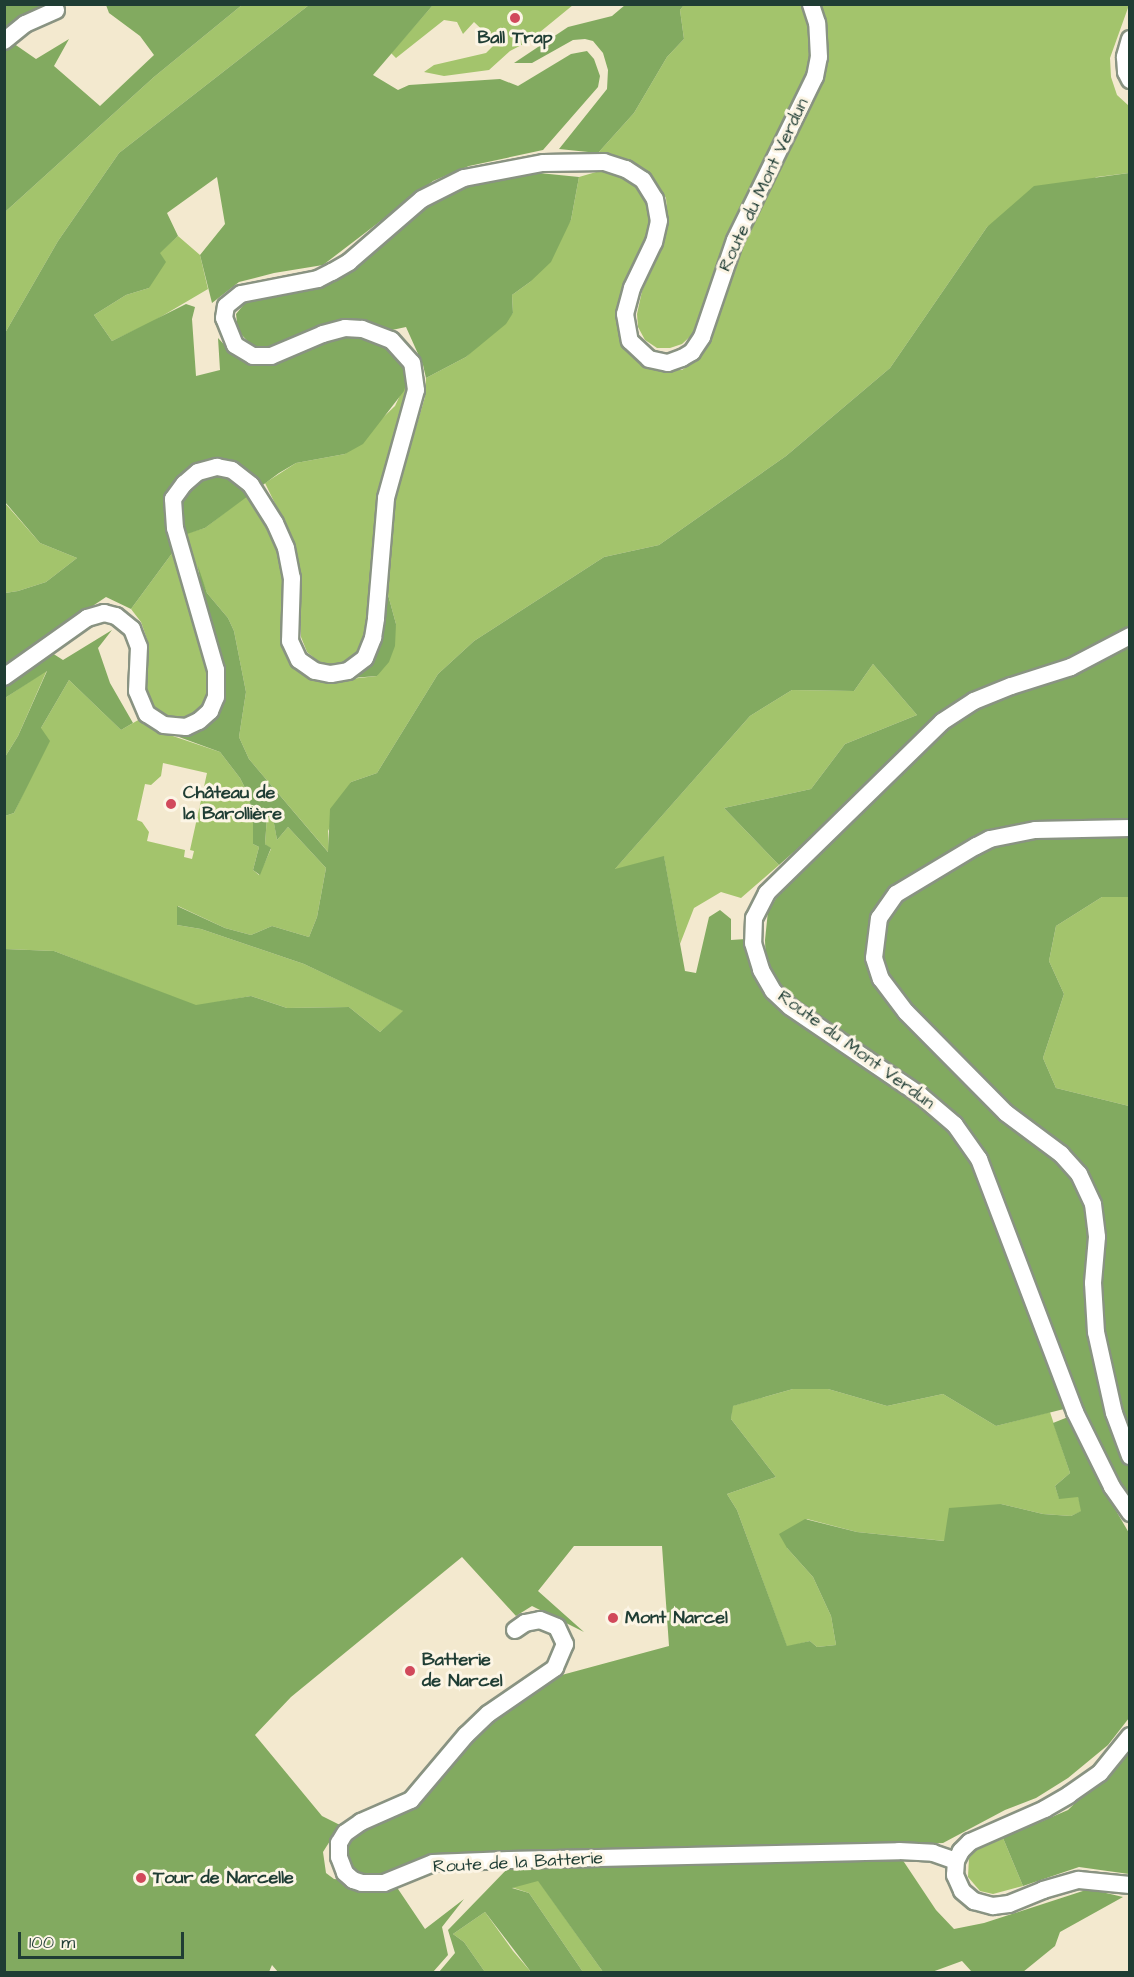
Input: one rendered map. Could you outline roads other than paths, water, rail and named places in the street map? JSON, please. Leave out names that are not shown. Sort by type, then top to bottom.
[{"type":"street","name":"Route du Mont Verdun","points":[[4,677],[87,618],[104,613],[116,616],[132,629],[139,647],[137,691],[147,714],[156,721],[172,727],[186,726],[199,721],[210,711],[216,697],[216,670],[175,528],[173,500],[184,484],[198,472],[216,467],[232,470],[251,485],[275,523],[286,548],[292,578],[290,641],[299,660],[315,671],[331,674],[348,671],[365,658],[374,628],[386,498],[416,390],[412,363],[391,340],[376,333],[353,329],[323,334],[272,356],[253,356],[235,345],[224,318],[226,306],[241,294],[262,288],[300,284],[332,272],[349,262],[422,199],[464,178],[543,164],[604,162],[626,169],[643,180],[655,199],[659,221],[654,242],[632,288],[625,314],[630,341],[649,359],[668,363],[682,358],[692,352],[702,337],[735,240],[815,77],[819,57],[817,23],[811,4]]},
{"type":"street","points":[[4,40],[25,24],[56,10]]},
{"type":"street","points":[[1130,39],[1125,57],[1126,72],[1130,80]]},
{"type":"street","name":"Route du Mont Verdun","points":[[1130,636],[1071,667],[1011,686],[974,701],[942,722],[767,893],[754,918],[753,943],[760,970],[773,991],[790,1007],[920,1095],[955,1125],[979,1159],[1075,1412],[1112,1487],[1130,1513]]},
{"type":"street","points":[[1130,828],[1035,830],[990,839],[976,846],[896,894],[879,918],[874,958],[881,979],[906,1012],[1006,1113],[1061,1154],[1078,1174],[1093,1204],[1096,1237],[1093,1283],[1096,1332],[1114,1413],[1130,1456]]},
{"type":"street","name":"Route de la Batterie","points":[[515,1630],[525,1623],[540,1620],[557,1627],[565,1644],[555,1668],[488,1714],[466,1735],[411,1800],[361,1822],[345,1833],[339,1844],[339,1857],[345,1873],[353,1880],[362,1883],[384,1883],[433,1863],[509,1860],[899,1851],[933,1853],[956,1861]]},
{"type":"street","points":[[1130,1736],[1100,1773],[1045,1809],[970,1842],[956,1861],[955,1875],[962,1891],[974,1901],[993,1906],[1010,1904],[1043,1890],[1079,1880],[1130,1885]]},
{"type":"place","name":"Ball Trap","points":[[515,18]]},
{"type":"place","name":"Château de la Barollière","points":[[171,804]]},
{"type":"place","name":"Mont Narcel","points":[[613,1618]]},
{"type":"place","name":"Batterie de Narcel","points":[[410,1671]]},
{"type":"place","name":"Tour de Narcelle","points":[[141,1878]]}]
